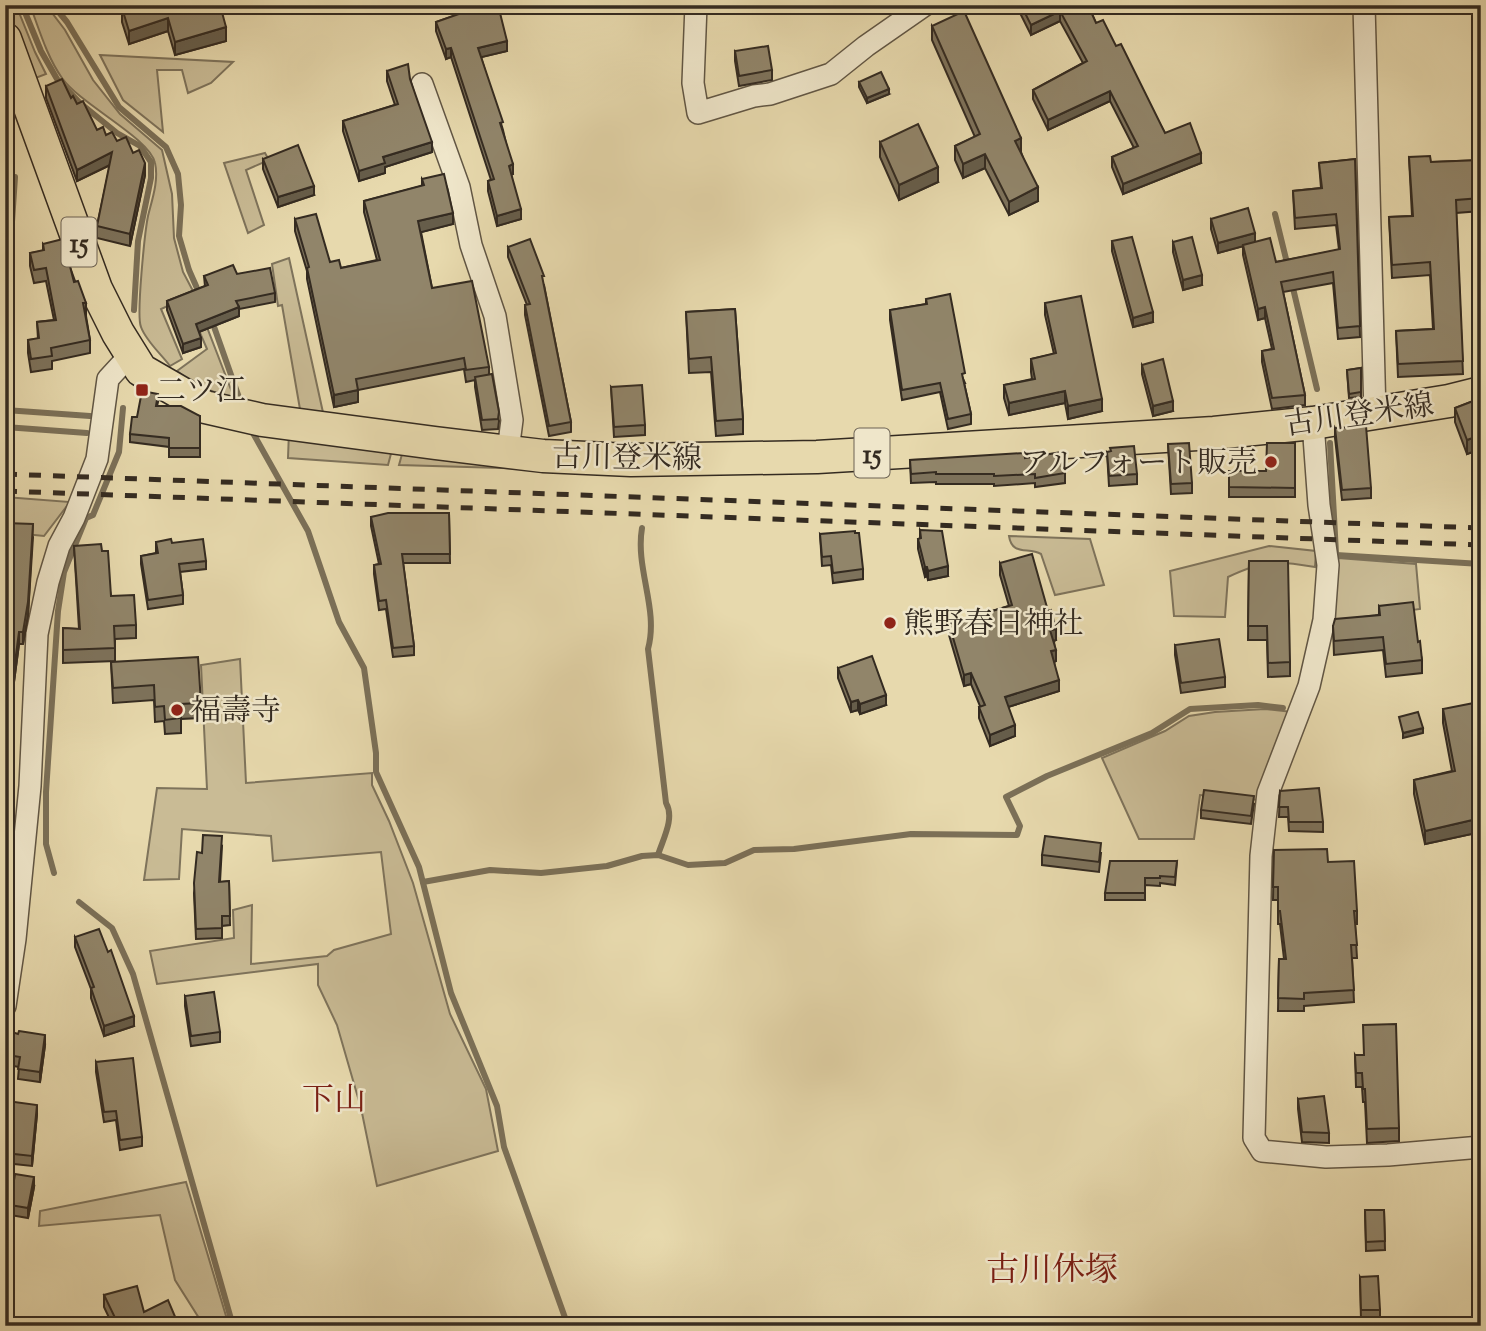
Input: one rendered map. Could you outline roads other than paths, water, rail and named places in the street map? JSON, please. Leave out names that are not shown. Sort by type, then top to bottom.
[{"type":"main road","name":"古川登米線","points":[[5,39],[96,289],[131,354],[141,370],[205,407],[262,420],[543,456],[631,460],[817,457],[1214,433],[1375,414],[1481,393]]},
{"type":"street","points":[[696,5],[693,83],[698,113],[831,74],[925,5]]},
{"type":"street","points":[[1364,5],[1375,414]]},
{"type":"street","points":[[422,84],[459,187],[471,245],[495,316],[512,420],[508,451]]},
{"type":"street","points":[[5,1006],[15,939],[30,786],[37,634],[59,545],[74,518],[97,459],[108,379],[131,354]]},
{"type":"street","points":[[1313,423],[1319,505],[1328,565],[1324,620],[1309,686],[1268,793],[1261,856],[1254,1138],[1262,1151],[1326,1157],[1481,1147]]},
{"type":"waterway","points":[[22,5],[41,51],[57,79],[80,103],[117,133],[140,146],[151,162],[151,178],[138,241],[134,310]]},
{"type":"waterway","points":[[53,5],[67,22],[119,107],[166,147],[178,174],[181,205],[179,236],[200,295]]},
{"type":"waterway","points":[[5,326],[15,177]]},
{"type":"waterway","points":[[1275,214],[1288,267]]},
{"type":"waterway","points":[[1292,284],[1317,389]]},
{"type":"waterway","points":[[212,321],[242,406]]},
{"type":"waterway","points":[[54,873],[46,844],[46,792],[58,611],[64,572],[86,518],[93,515],[119,452],[123,408]]},
{"type":"waterway","points":[[5,410],[90,416]]},
{"type":"waterway","points":[[249,426],[308,531],[339,622],[364,668],[376,753],[376,772],[419,867],[451,993],[497,1106],[504,1147],[568,1326]]},
{"type":"waterway","points":[[5,427],[87,433]]},
{"type":"waterway","points":[[1330,443],[1336,553]]},
{"type":"waterway","points":[[642,528],[642,559],[651,619],[648,649],[669,815],[658,855]]},
{"type":"waterway","points":[[1336,555],[1481,564]]},
{"type":"waterway","points":[[423,882],[490,870],[541,873],[607,866],[642,856],[658,855],[688,865],[725,863],[754,850],[794,849],[911,834],[1017,835],[1020,826],[1006,797],[1047,776],[1152,733],[1190,709],[1258,705],[1283,708]]},
{"type":"waterway","points":[[79,902],[112,928],[133,974],[233,1326]]},
{"type":"railway","points":[[5,474],[1481,528]]},
{"type":"railway","points":[[5,491],[1481,545]]},
{"type":"place","name":"二ツ江","points":[[142,390]]},
{"type":"place","name":"アルフォート販売","points":[[1271,462]]},
{"type":"place","name":"熊野春日神社","points":[[890,623]]},
{"type":"place","name":"福壽寺","points":[[177,710]]},
{"type":"district","name":"下山","points":[[334,1099]]},
{"type":"district","name":"古川休塚","points":[[1052,1268]]}]
